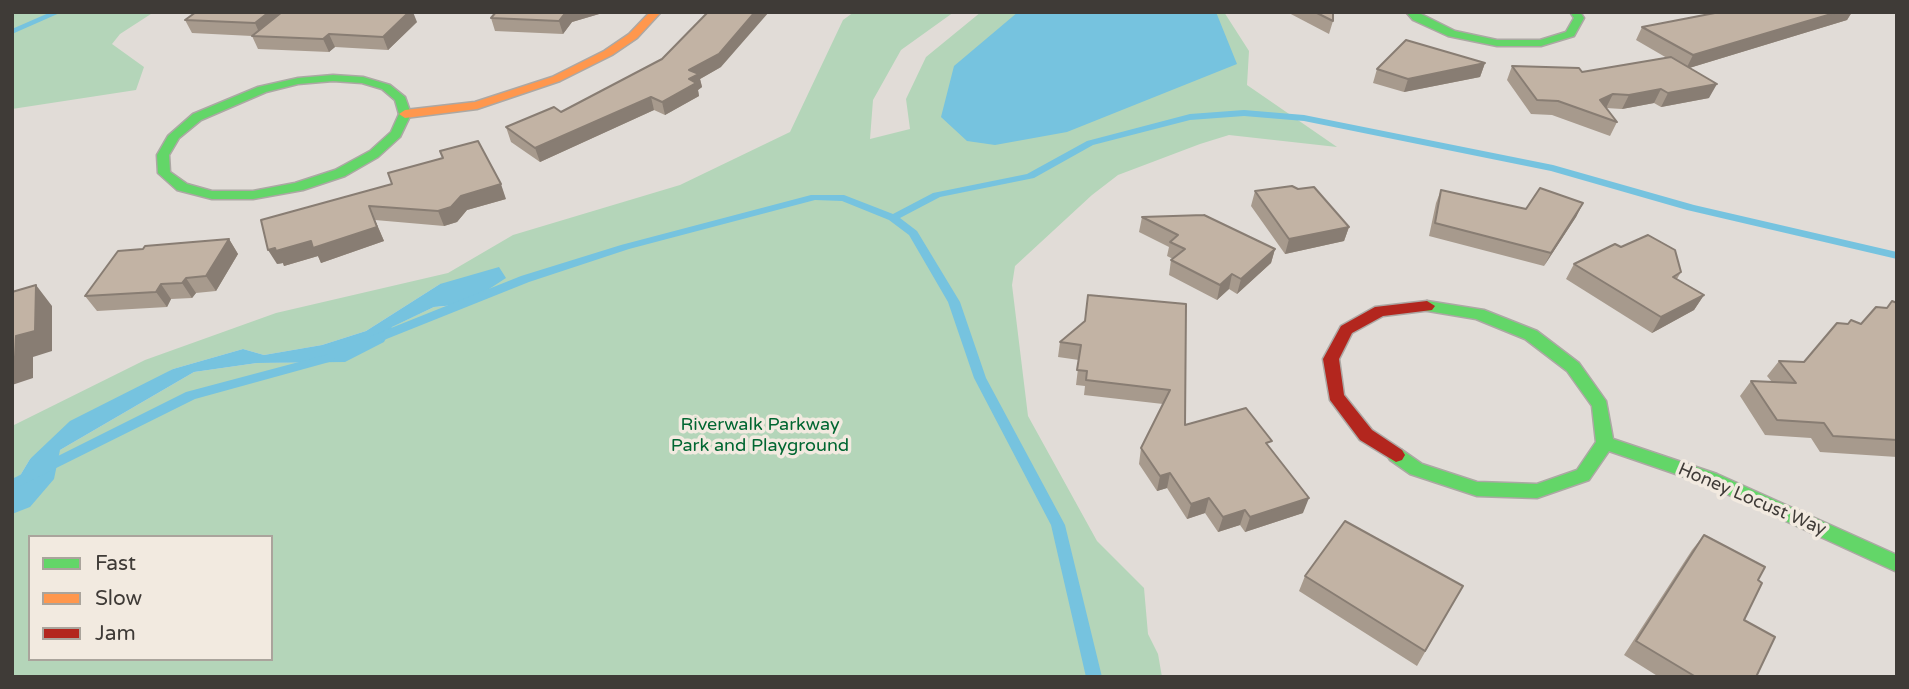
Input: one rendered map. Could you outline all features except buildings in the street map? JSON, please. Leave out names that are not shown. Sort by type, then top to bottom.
[{"type":"street","points":[[405,114],[477,104],[556,79],[608,53],[633,36],[656,12]]},
{"type":"street","points":[[1411,12],[1417,18],[1452,34],[1497,43],[1541,43],[1570,34],[1579,18],[1575,12]]},
{"type":"street","points":[[333,78],[363,80],[386,87],[401,99],[405,114],[396,134],[374,154],[340,173],[298,187],[253,195],[212,195],[182,187],[164,173],[163,155],[174,136],[197,117],[262,89],[298,81],[333,78]]},
{"type":"street","points":[[1427,306],[1479,314],[1531,335],[1573,367],[1600,405],[1605,443],[1583,475],[1537,491],[1477,489],[1416,469],[1366,435],[1336,396],[1331,359],[1346,330],[1380,311],[1427,306]]},
{"type":"street","name":"Honey Locust Way","points":[[1605,443],[1735,489],[1897,564]]},
{"type":"green space","points":[[12,12],[154,12],[120,34],[112,44],[144,67],[136,90],[12,109]]},
{"type":"green space","name":"Riverwalk Parkway Park and Playground","points":[[854,12],[954,12],[901,50],[873,100],[870,139],[910,129],[906,99],[926,57],[981,12],[1224,12],[1249,51],[1247,85],[1337,147],[1229,135],[1200,144],[1118,175],[1092,195],[1015,266],[1012,285],[1028,416],[1097,541],[1144,588],[1148,634],[1158,654],[1162,677],[12,677],[12,491],[60,450],[194,372],[257,363],[317,362],[434,307],[448,306],[440,284],[366,331],[322,345],[264,355],[243,349],[173,369],[30,459],[12,489],[12,426],[145,360],[276,313],[448,273],[513,235],[680,185],[790,132],[843,20]]},
{"type":"water","points":[[1018,12],[1216,12],[1237,64],[1067,132],[995,145],[967,141],[941,117],[954,66]]},
{"type":"water","points":[[499,267],[506,278],[466,304],[434,307],[392,327],[384,342],[345,362],[257,363],[194,372],[60,450],[54,479],[30,507],[12,514],[12,489],[30,459],[70,421],[173,369],[243,349],[264,355],[322,345],[366,331],[440,284]]},
{"type":"waterway","points":[[12,32],[58,12]]},
{"type":"waterway","points":[[893,218],[937,195],[1030,176],[1090,143],[1190,117],[1244,113],[1304,118],[1553,168],[1691,208],[1897,256]]},
{"type":"waterway","points":[[375,339],[525,279],[625,247],[815,197],[844,198],[893,218]]},
{"type":"waterway","points":[[893,218],[913,233],[954,302],[980,378],[1058,525],[1094,677]]},
{"type":"waterway","points":[[12,485],[191,395],[329,358]]},
{"type":"traffic: fast","points":[[1411,12],[1417,18],[1452,34],[1497,43],[1541,43],[1570,34],[1579,18],[1575,12]]},
{"type":"traffic: fast","points":[[333,78],[363,80],[386,87],[401,99],[405,114],[396,134],[374,154],[340,173],[298,187],[253,195],[212,195],[182,187],[164,173],[163,155],[174,136],[197,117],[262,89],[298,81],[333,78]]},
{"type":"traffic: fast","points":[[1396,455],[1416,469],[1477,489],[1537,491],[1583,475],[1605,443],[1600,405],[1573,367],[1531,335],[1479,314],[1427,306]]},
{"type":"traffic: fast","points":[[1605,443],[1711,479],[1897,564]]},
{"type":"traffic: slow","points":[[405,114],[477,105],[556,79],[608,53],[633,36],[656,12]]},
{"type":"traffic: jam","points":[[1396,455],[1366,435],[1336,396],[1331,359],[1346,330],[1380,311],[1427,306]]}]
